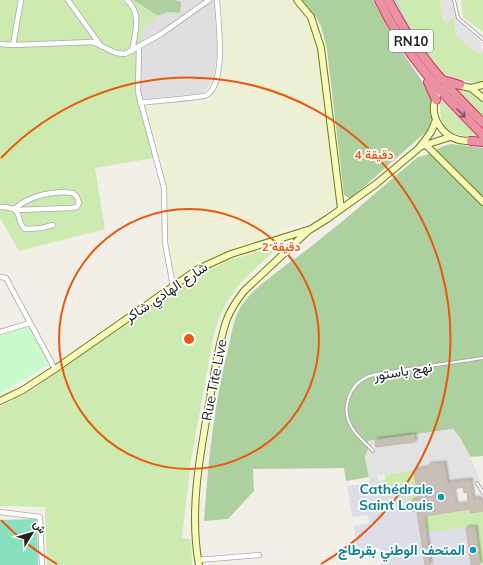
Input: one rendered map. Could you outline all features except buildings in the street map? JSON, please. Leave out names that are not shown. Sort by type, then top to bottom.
[{"type":"highway","name":"RN10","points":[[379,0],[401,41],[425,74],[483,123]]},
{"type":"highway","name":"RN10","points":[[388,0],[408,37],[438,78],[442,88],[483,135]]},
{"type":"highway","points":[[425,74],[436,100]]},
{"type":"highway","points":[[438,78],[460,85]]},
{"type":"highway","points":[[472,141],[483,142]]},
{"type":"street","points":[[13,45],[21,0]]},
{"type":"street","points":[[68,0],[102,46]]},
{"type":"street","points":[[128,0],[135,7],[137,15],[132,51]]},
{"type":"street","points":[[0,44],[13,45],[93,42],[120,54],[125,54],[139,47],[209,0]]},
{"type":"street","points":[[140,103],[207,95],[211,91],[216,79],[219,62],[217,0]]},
{"type":"street","points":[[297,0],[311,17],[322,48],[341,209]]},
{"type":"street","points":[[139,47],[137,79],[140,103],[164,188],[165,243],[173,286]]},
{"type":"street","points":[[483,98],[471,88],[460,85],[442,88],[436,100],[435,110],[436,120],[444,133],[450,137],[460,141],[472,141],[483,135]]},
{"type":"street","points":[[471,88],[483,85]]},
{"type":"street","points":[[423,145],[436,120]]},
{"type":"street","points":[[423,145],[450,137]]},
{"type":"street","points":[[423,145],[483,202]]},
{"type":"street","name":"شارع الهادي شاكر","points":[[0,401],[23,390],[55,369],[198,269],[217,259],[311,229],[376,184],[423,145]]},
{"type":"street","points":[[0,207],[15,210],[64,209],[77,206],[79,203],[76,195],[73,193],[57,193],[31,197],[15,210]]},
{"type":"street","points":[[15,210],[25,229],[42,228],[53,225]]},
{"type":"street","name":"Rue Tite Live","points":[[198,564],[195,523],[197,482],[211,394],[227,320],[236,302],[244,291],[311,229]]},
{"type":"street","points":[[0,277],[6,278],[55,369]]},
{"type":"street","points":[[0,332],[30,322]]},
{"type":"street","points":[[0,512],[40,517],[42,565]]},
{"type":"street","points":[[198,564],[259,555]]},
{"type":"lane","points":[[454,0],[458,18],[483,39]]},
{"type":"lane","name":"نهج باستور","points":[[373,451],[354,432],[347,417],[346,401],[357,385],[367,377],[382,373],[483,358]]},
{"type":"lane","points":[[477,483],[483,493]]},
{"type":"shaded area","points":[[175,0],[214,0],[217,51],[214,79],[203,93],[142,99],[139,83],[139,67],[143,29],[158,16],[167,12],[175,13],[181,2]]},
{"type":"shaded area","points":[[440,0],[454,0],[458,21],[480,41],[483,53],[477,53],[456,36],[454,16],[448,24],[443,21]]},
{"type":"shaded area","points":[[453,429],[470,455],[480,482],[477,483],[470,480],[447,483],[444,463],[428,465],[429,468],[369,477],[365,457],[369,447],[368,441]]},
{"type":"shaded area","points":[[377,476],[378,481],[383,480],[387,501],[390,501],[388,486],[404,484],[408,507],[412,507],[412,511],[417,511],[425,565],[382,565],[379,548],[364,550],[364,548],[357,549],[354,526],[369,523],[368,515],[352,517],[347,486],[369,483],[369,477]]},
{"type":"shaded area","points":[[466,528],[471,565],[430,565],[427,533]]},
{"type":"green space","points":[[0,0],[133,0],[158,16],[143,29],[139,83],[153,158],[95,168],[105,229],[19,251],[0,218]]},
{"type":"green space","points":[[133,0],[175,0],[181,2],[180,13],[167,12],[158,16]]},
{"type":"green space","points":[[221,0],[290,0],[306,19],[314,37],[318,52],[335,200],[333,209],[325,214],[269,235],[274,248],[233,259],[209,270],[175,290],[169,279],[162,244],[161,186],[149,145],[142,99],[181,104],[197,104],[209,100],[219,84],[223,66]]},
{"type":"green space","points":[[302,0],[373,0],[396,43],[431,94],[432,119],[429,129],[350,199],[344,195],[327,50],[321,26],[316,17]]},
{"type":"green space","points":[[395,0],[440,0],[443,21],[454,15],[456,36],[477,53],[483,53],[483,81],[478,83],[452,78],[441,71],[413,35]]},
{"type":"green space","points":[[461,0],[483,0],[483,32],[463,17]]},
{"type":"green space","points":[[452,88],[469,92],[477,96],[483,103],[483,130],[478,135],[460,135],[451,133],[444,128],[440,111],[441,100],[447,91]]},
{"type":"green space","points":[[452,144],[483,148],[483,456],[470,457],[460,438],[453,429],[368,441],[369,447],[365,457],[369,477],[346,481],[344,468],[253,469],[254,491],[228,519],[204,521],[207,477],[219,389],[234,324],[239,309],[255,290],[353,212],[418,157]]},
{"type":"green space","points":[[274,248],[276,250],[245,278],[230,296],[224,307],[214,334],[191,460],[182,538],[191,539],[192,565],[47,565],[45,507],[0,506],[0,407],[35,388],[175,290],[209,270],[233,259]]},
{"type":"green space","points":[[30,326],[49,364],[0,394],[0,335]]},
{"type":"green space","points":[[414,470],[418,500],[411,501],[412,507],[408,507],[405,484],[391,501],[386,502],[383,480],[385,480],[385,475]]},
{"type":"green space","points":[[470,509],[471,513],[483,511],[483,563],[480,563],[475,527],[427,533],[424,516]]},
{"type":"green space","points":[[37,519],[38,565],[0,565],[0,520]]},
{"type":"waterway","points":[[395,0],[412,34]]},
{"type":"waterway","points":[[416,39],[427,55]]},
{"type":"waterway","points":[[440,71],[444,74]]},
{"type":"place","name":"Cathédrale Saint Louis","points":[[441,497]]},
{"type":"place","name":"المتحف الوطني بقرطاج","points":[[473,550]]}]
